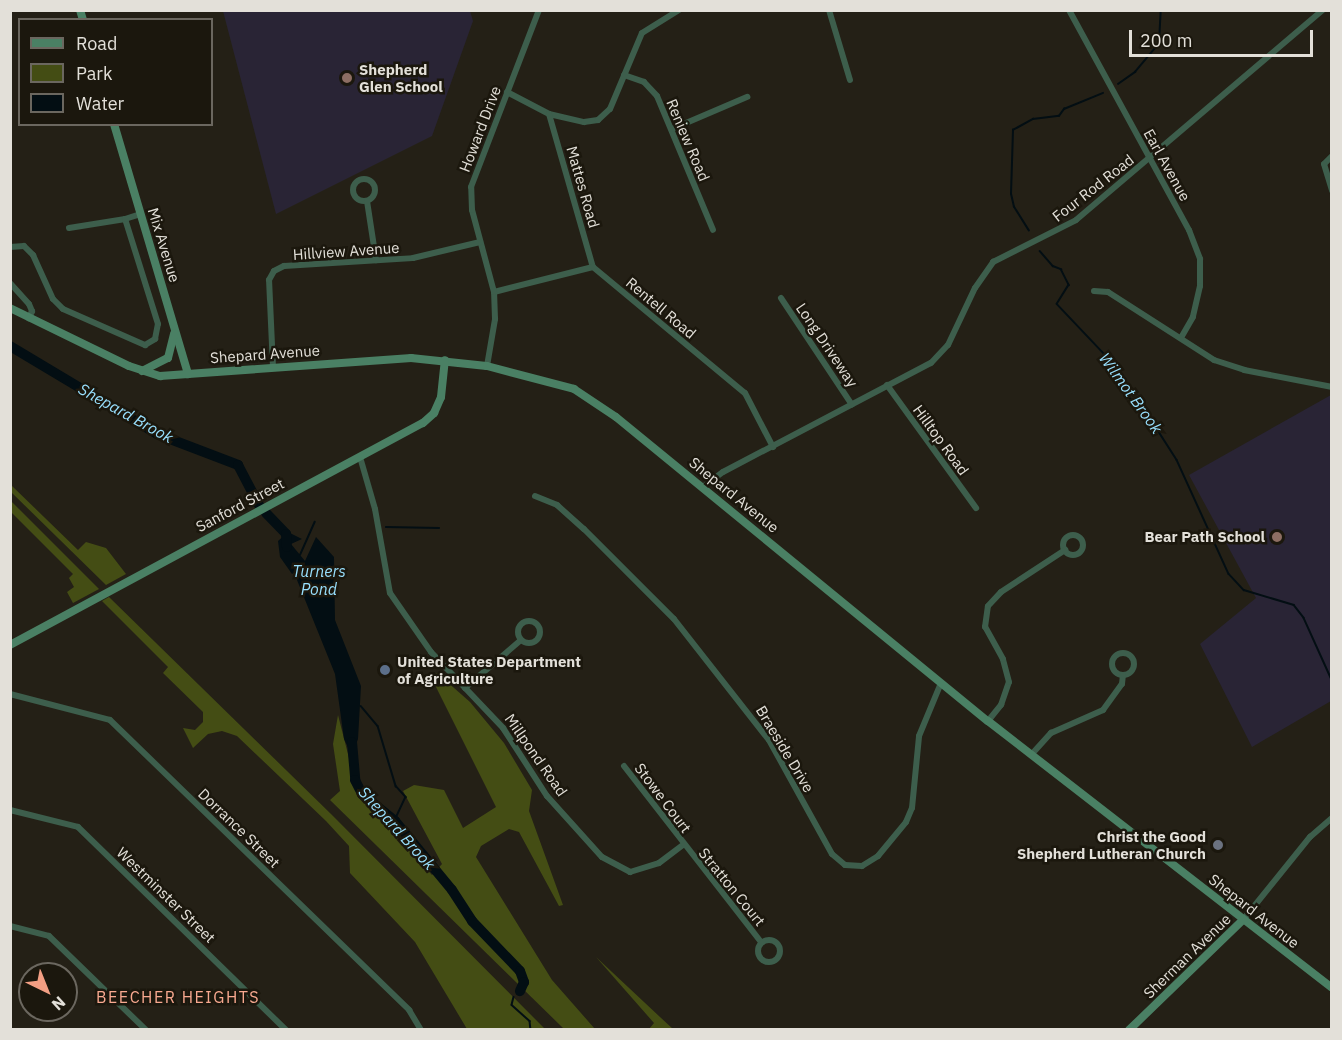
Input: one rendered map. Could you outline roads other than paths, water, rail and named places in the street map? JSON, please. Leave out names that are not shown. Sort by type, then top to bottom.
[{"type":"main road","name":"Mix Avenue","points":[[115,126],[188,374]]},
{"type":"main road","name":"Shepard Avenue","points":[[10,308],[141,371],[160,376],[411,358],[487,366],[558,383],[587,396],[988,721],[1332,988]]},
{"type":"main road","points":[[141,371],[163,364],[170,355],[174,324]]},
{"type":"main road","name":"Sanford Street","points":[[10,645],[360,457],[434,413],[441,397],[445,360]]},
{"type":"main road","name":"Sherman Avenue","points":[[1132,1029],[1243,920]]},
{"type":"street","name":"Howard Drive","points":[[487,366],[494,292],[480,242],[471,187],[539,10]]},
{"type":"street","points":[[507,92],[549,114],[584,122],[598,120],[610,109],[642,33],[679,10]]},
{"type":"street","points":[[829,10],[850,80]]},
{"type":"street","name":"Earl Avenue","points":[[1069,10],[1189,230],[1200,260],[1200,286],[1192,317],[1181,338]]},
{"type":"street","name":"Four Rod Road","points":[[703,488],[710,479],[852,405],[942,352],[975,288],[993,262],[1009,250],[1064,228],[1149,159],[1323,10]]},
{"type":"street","name":"Reniew Road","points":[[624,75],[644,82],[657,96],[713,230]]},
{"type":"street","points":[[672,129],[747,97]]},
{"type":"street","name":"Mattes Road","points":[[549,114],[593,267]]},
{"type":"street","points":[[1332,156],[1324,164],[1332,190]]},
{"type":"street","points":[[367,201],[376,260]]},
{"type":"street","points":[[69,228],[125,219],[140,214]]},
{"type":"street","points":[[10,247],[24,246],[33,255],[53,299],[63,309],[145,345],[155,339],[158,324],[125,219]]},
{"type":"street","name":"Hillview Avenue","points":[[273,367],[269,280],[274,271],[284,266],[413,258],[480,242]]},
{"type":"street","points":[[494,292],[593,267]]},
{"type":"street","name":"Rentell Road","points":[[593,267],[745,393],[773,447]]},
{"type":"street","points":[[10,284],[32,311],[29,318]]},
{"type":"street","points":[[1094,291],[1108,292],[1214,360],[1244,370],[1332,387]]},
{"type":"street","name":"Long Driveway","points":[[781,298],[852,405]]},
{"type":"street","name":"Hilltop Road","points":[[887,385],[976,508]]},
{"type":"street","name":"Millpond Road","points":[[360,457],[375,509],[390,593],[431,651],[503,728],[547,796],[615,866],[630,872],[644,868],[683,845]]},
{"type":"street","name":"Braeside Drive","points":[[535,496],[557,505],[585,529],[674,619],[768,740],[832,854],[845,865],[862,866],[878,856],[906,822],[912,808],[919,735],[941,683]]},
{"type":"street","points":[[988,721],[1001,705],[1009,682],[1003,659],[985,627],[988,606],[1001,592],[1065,550]]},
{"type":"street","points":[[465,688],[521,640]]},
{"type":"street","points":[[1031,755],[1051,733],[1103,710],[1122,684],[1123,675]]},
{"type":"street","name":"Dorrance Street","points":[[10,694],[110,720],[404,1005],[421,1029]]},
{"type":"street","name":"Stowe Court","points":[[624,766],[683,845]]},
{"type":"street","name":"Westminster Street","points":[[10,810],[78,826],[286,1029]]},
{"type":"street","name":"Sherman Avenue","points":[[1243,920],[1310,837],[1332,818]]},
{"type":"street","name":"Stratton Court","points":[[683,845],[762,944]]},
{"type":"street","points":[[10,926],[49,936],[146,1029]]},
{"type":"water","name":"Turners Pond","points":[[288,532],[302,539],[291,544],[305,561],[316,537],[334,557],[335,620],[361,686],[358,739],[352,756],[344,739],[335,674],[297,580],[301,568],[292,563],[297,571],[292,574],[280,557],[278,541]]},
{"type":"waterway","name":"Wilmot Brook","points":[[1118,84],[1135,72],[1159,43],[1161,10]]},
{"type":"waterway","name":"Wilmot Brook","points":[[1029,231],[1014,207],[1011,194],[1013,130],[1033,119],[1059,116],[1064,109],[1103,93]]},
{"type":"waterway","name":"Wilmot Brook","points":[[1040,251],[1053,266],[1061,269],[1069,285],[1057,304],[1111,361],[1114,374],[1132,401],[1152,421],[1177,460],[1229,574],[1244,590],[1294,605],[1304,618],[1332,680]]},
{"type":"waterway","name":"Shepard Brook","points":[[10,346],[157,434],[238,465],[259,505]]},
{"type":"waterway","name":"Shepard Brook","points":[[266,513],[286,534],[287,547]]},
{"type":"waterway","points":[[300,555],[315,522]]},
{"type":"waterway","points":[[386,527],[439,528]]},
{"type":"waterway","points":[[361,706],[378,726],[396,786],[406,797],[395,821]]},
{"type":"waterway","name":"Shepard Brook","points":[[352,742],[355,780],[362,794],[395,821],[452,890],[472,921],[520,971],[524,982],[520,991]]},
{"type":"waterway","name":"Shepard Brook","points":[[514,997],[512,1005],[530,1021],[531,1030]]},
{"type":"place","name":"Shepherd Glen School","points":[[347,78]]},
{"type":"place","name":"Bear Path School","points":[[1277,537]]},
{"type":"place","name":"United States Department of Agriculture","points":[[385,670]]},
{"type":"place","name":"Christ the Good Shepherd Lutheran Church","points":[[1218,845]]},
{"type":"district","name":"BEECHER HEIGHTS","points":[[178,997]]}]
